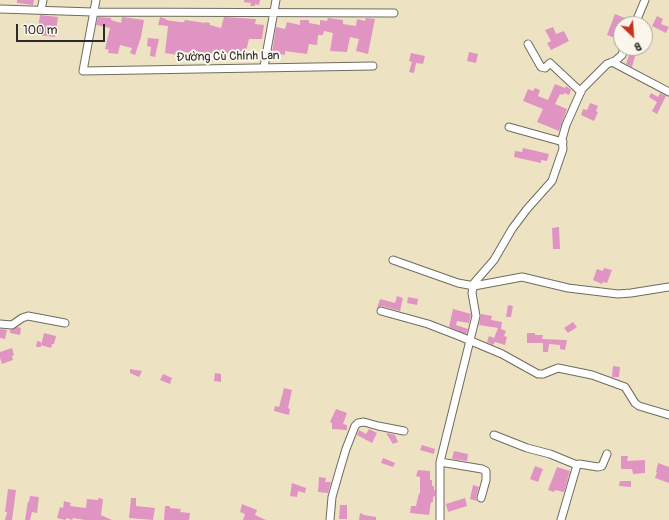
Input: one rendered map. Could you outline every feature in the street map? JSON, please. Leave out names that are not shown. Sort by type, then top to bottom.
[{"type":"street","points":[[41,10],[43,0]]},
{"type":"street","points":[[94,12],[96,0]]},
{"type":"street","points":[[264,67],[276,0]]},
{"type":"street","points":[[638,16],[645,0]]},
{"type":"street","points":[[0,9],[94,12],[394,13]]},
{"type":"street","name":"Đường Cù Chính Lan","points":[[94,12],[83,71],[373,66]]},
{"type":"street","points":[[528,44],[542,68],[550,63],[581,92]]},
{"type":"street","points":[[440,520],[440,462],[476,316],[472,293],[474,283],[494,260],[512,229],[527,209],[552,181],[563,149],[566,125],[581,92],[607,64],[621,56]]},
{"type":"street","points":[[612,62],[669,92]]},
{"type":"street","points":[[509,127],[563,142]]},
{"type":"street","points":[[393,260],[458,283],[474,286],[522,277],[568,288],[618,294],[669,287]]},
{"type":"street","points":[[380,311],[428,324],[471,341],[502,354],[538,374],[543,374],[558,368],[596,376],[625,387],[635,403],[639,406],[669,415]]},
{"type":"street","points":[[0,324],[12,325],[28,316],[65,323]]},
{"type":"street","points":[[330,520],[332,497],[338,475],[346,449],[358,423],[364,422],[404,431]]},
{"type":"street","points":[[494,435],[577,465],[602,466],[607,454]]},
{"type":"street","points":[[440,462],[486,471],[486,480],[481,498]]},
{"type":"street","points":[[561,520],[577,465]]},
{"type":"building","points":[[17,0],[34,0],[33,5],[17,3]]},
{"type":"building","points":[[244,0],[260,0],[259,5],[255,4],[255,6],[250,6],[251,3],[244,2]]},
{"type":"building","points":[[40,15],[58,17],[55,37],[37,35]]},
{"type":"building","points":[[657,16],[663,19],[661,24],[669,27],[666,33],[653,26]]},
{"type":"building","points":[[98,17],[111,18],[111,20],[121,23],[122,17],[144,20],[141,37],[135,55],[130,53],[132,48],[120,45],[118,54],[108,53],[109,50],[105,49],[110,28],[96,25]]},
{"type":"building","points":[[160,17],[166,20],[179,22],[184,22],[185,20],[205,22],[221,28],[224,17],[256,19],[255,24],[264,25],[262,39],[249,39],[245,55],[217,53],[217,55],[212,54],[212,58],[178,53],[178,55],[165,53],[168,26],[158,25]]},
{"type":"building","points":[[328,18],[343,20],[343,24],[356,26],[357,19],[365,21],[366,18],[375,19],[368,54],[356,51],[359,39],[350,37],[347,52],[330,51],[333,33],[324,31],[323,35],[318,35],[317,45],[309,44],[307,54],[285,51],[285,55],[272,53],[276,27],[285,29],[287,22],[300,25],[300,20],[309,20],[309,23],[320,25],[320,20],[327,21]]},
{"type":"building","points":[[613,19],[613,37],[607,35]]},
{"type":"building","points":[[553,27],[556,34],[564,31],[569,41],[551,50],[547,43],[551,41],[545,30]]},
{"type":"building","points":[[148,38],[159,39],[155,57],[150,56],[151,47],[147,46]]},
{"type":"building","points":[[469,52],[478,54],[476,63],[467,61]]},
{"type":"building","points":[[411,53],[425,56],[423,64],[416,63],[414,73],[409,72],[412,62],[409,61]]},
{"type":"building","points":[[629,56],[635,56],[632,67],[626,64]]},
{"type":"building","points":[[555,84],[565,88],[566,86],[571,90],[569,95],[564,93],[563,95],[560,94],[555,104],[567,109],[559,131],[537,122],[543,109],[523,101],[528,89],[533,91],[535,88],[540,90],[538,96],[548,100]]},
{"type":"building","points":[[651,93],[658,97],[660,93],[666,96],[657,114],[652,111],[657,102],[649,97]]},
{"type":"building","points":[[590,103],[598,106],[596,111],[598,112],[594,121],[581,115],[583,109],[587,110]]},
{"type":"building","points":[[523,148],[549,154],[547,161],[541,160],[541,163],[514,157],[515,151],[522,152]]},
{"type":"building","points":[[559,227],[560,249],[553,249],[552,228]]},
{"type":"building","points":[[604,268],[612,270],[607,283],[603,282],[602,284],[593,280],[597,269],[603,271]]},
{"type":"building","points":[[397,296],[403,298],[400,311],[382,306],[377,308],[380,299],[395,303]]},
{"type":"building","points":[[408,297],[418,299],[417,305],[407,303]]},
{"type":"building","points":[[508,305],[513,306],[511,317],[506,317]]},
{"type":"building","points":[[453,309],[471,314],[469,323],[457,321],[456,325],[468,329],[466,334],[449,327]]},
{"type":"building","points":[[481,314],[492,316],[491,320],[502,322],[501,329],[506,331],[504,336],[507,337],[505,345],[495,342],[493,345],[487,342],[489,336],[494,338],[498,328],[479,325]]},
{"type":"building","points":[[573,322],[577,327],[568,333],[564,328]]},
{"type":"building","points":[[18,327],[21,328],[20,335],[10,333],[10,330]]},
{"type":"building","points":[[0,329],[7,330],[5,339],[0,338]]},
{"type":"building","points":[[44,333],[56,336],[54,344],[52,344],[51,348],[41,345]]},
{"type":"building","points":[[527,333],[543,335],[542,339],[567,340],[565,350],[560,349],[560,345],[549,344],[548,352],[543,352],[543,343],[527,343]]},
{"type":"building","points":[[37,341],[41,342],[41,347],[36,347]]},
{"type":"building","points":[[12,348],[14,355],[12,356],[13,360],[2,364],[0,352]]},
{"type":"building","points":[[613,366],[620,367],[619,377],[612,377]]},
{"type":"building","points":[[130,369],[142,371],[139,377],[130,373]]},
{"type":"building","points":[[215,373],[221,374],[221,382],[214,381]]},
{"type":"building","points":[[163,374],[172,378],[170,384],[160,380]]},
{"type":"building","points":[[284,388],[292,390],[288,408],[290,409],[289,415],[274,411],[275,406],[279,407]]},
{"type":"building","points":[[336,409],[347,413],[343,424],[347,425],[347,430],[332,429],[332,423],[330,422]]},
{"type":"building","points":[[369,429],[377,433],[372,443],[357,435],[359,430],[366,434]]},
{"type":"building","points":[[386,433],[395,435],[398,442],[393,444]]},
{"type":"building","points":[[422,445],[435,449],[434,454],[420,450]]},
{"type":"building","points":[[454,451],[468,454],[467,461],[452,459]]},
{"type":"building","points":[[621,456],[628,456],[627,461],[645,460],[645,473],[633,474],[632,469],[621,469]]},
{"type":"building","points":[[383,458],[395,463],[393,467],[381,463]]},
{"type":"building","points":[[658,463],[669,467],[669,483],[655,478]]},
{"type":"building","points":[[535,466],[543,469],[538,482],[530,479]]},
{"type":"building","points":[[557,467],[570,471],[564,492],[555,490],[554,492],[548,490]]},
{"type":"building","points":[[418,470],[430,471],[430,480],[432,480],[432,486],[434,486],[435,490],[435,496],[433,497],[433,502],[431,502],[429,515],[410,513],[411,506],[416,506],[419,493],[420,494],[420,477],[416,476]]},
{"type":"building","points":[[319,477],[326,478],[325,482],[331,482],[328,493],[318,492]]},
{"type":"building","points":[[620,481],[631,481],[631,487],[619,486]]},
{"type":"building","points":[[292,483],[306,488],[305,493],[298,491],[297,497],[290,496]]},
{"type":"building","points":[[473,485],[479,487],[476,497],[477,501],[470,499]]},
{"type":"building","points":[[8,489],[16,490],[12,520],[5,520],[7,512],[5,512]]},
{"type":"building","points":[[30,496],[39,497],[37,513],[32,512],[30,520],[25,520],[28,501],[29,502]]},
{"type":"building","points":[[98,498],[103,499],[101,515],[112,520],[85,520],[73,518],[72,520],[67,518],[65,520],[57,518],[60,507],[63,508],[64,501],[71,503],[70,506],[86,508],[87,499],[98,500]]},
{"type":"building","points":[[131,498],[136,498],[136,506],[155,508],[153,520],[129,518]]},
{"type":"building","points":[[465,498],[467,506],[448,512],[446,504]]},
{"type":"building","points":[[242,504],[257,510],[255,515],[266,520],[243,520],[245,514],[240,512]]},
{"type":"building","points":[[340,505],[347,505],[347,519],[339,519]]},
{"type":"building","points":[[165,506],[181,509],[180,512],[190,513],[189,520],[164,520]]},
{"type":"building","points":[[360,513],[376,517],[376,520],[359,520]]}]
